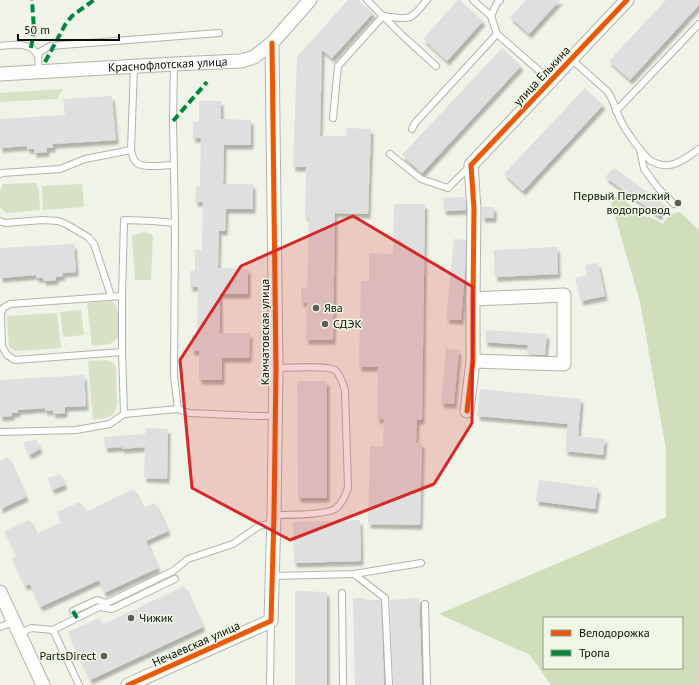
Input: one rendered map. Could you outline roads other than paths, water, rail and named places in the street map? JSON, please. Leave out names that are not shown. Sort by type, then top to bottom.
[{"type":"street","name":"Краснофлотская улица","points":[[0,74],[241,61],[254,57],[272,43],[310,0]]},
{"type":"street","name":"улица Елькина","points":[[471,165],[626,0]]},
{"type":"street","name":"Камчатовская улица","points":[[271,621],[276,368],[272,43]]},
{"type":"street","points":[[467,411],[473,361],[474,209],[471,165]]},
{"type":"street","points":[[473,300],[564,295],[564,364],[473,361]]},
{"type":"street","points":[[0,592],[43,685]]},
{"type":"street","name":"Нечаевская улица","points":[[128,685],[271,621]]},
{"type":"lane","points":[[367,0],[436,66]]},
{"type":"lane","points":[[384,16],[404,18],[410,17],[415,14],[427,0]]},
{"type":"lane","points":[[473,0],[491,16],[497,34],[551,81]]},
{"type":"lane","points":[[491,16],[500,0]]},
{"type":"lane","points":[[333,118],[338,66],[384,16]]},
{"type":"lane","points":[[616,111],[699,24]]},
{"type":"lane","points":[[39,72],[38,56],[41,51],[50,46],[219,33]]},
{"type":"lane","points":[[412,129],[415,123],[497,34]]},
{"type":"lane","points":[[0,46],[22,44],[31,48],[38,56]]},
{"type":"lane","points":[[571,59],[611,96],[616,111],[624,126],[649,159],[663,165],[670,165],[699,149]]},
{"type":"lane","points":[[174,64],[174,376],[178,409]]},
{"type":"lane","points":[[134,66],[131,150],[133,158],[137,164],[143,166],[174,165]]},
{"type":"lane","points":[[640,149],[644,169],[658,188],[674,204]]},
{"type":"lane","points":[[0,174],[9,172],[60,169],[85,159],[131,150]]},
{"type":"lane","points":[[390,154],[421,179],[448,188],[471,165]]},
{"type":"lane","points":[[0,221],[5,224],[42,220],[58,221],[88,237],[94,244],[110,296]]},
{"type":"lane","points":[[124,414],[122,296],[124,220],[175,223]]},
{"type":"lane","points":[[122,296],[10,304],[3,308],[1,315],[2,346],[7,355],[15,360],[122,352]]},
{"type":"lane","points":[[73,611],[97,600],[107,603],[173,571],[188,559],[233,544],[259,526],[274,519],[325,512],[335,509],[344,500],[348,488],[345,390],[342,380],[335,370],[326,368],[276,368]]},
{"type":"lane","points":[[0,432],[76,430],[110,424],[124,414],[178,409],[189,413],[275,416]]},
{"type":"lane","points":[[272,576],[354,574],[421,563]]},
{"type":"lane","points":[[354,574],[385,598],[389,685]]},
{"type":"lane","points":[[19,634],[31,628],[53,630],[99,607],[112,609],[175,579]]},
{"type":"lane","points":[[342,593],[343,685]]},
{"type":"lane","points":[[425,604],[427,685]]},
{"type":"lane","points":[[270,685],[271,621]]},
{"type":"lane","points":[[0,627],[13,622]]},
{"type":"lane","points":[[53,630],[79,685]]},
{"type":"place","name":"Первый Пермский водопровод","points":[[678,203]]},
{"type":"place","name":"Ява","points":[[316,308]]},
{"type":"place","name":"СДЭК","points":[[325,324]]},
{"type":"place","name":"Чижик","points":[[131,618]]},
{"type":"place","name":"PartsDirect","points":[[104,656]]}]
